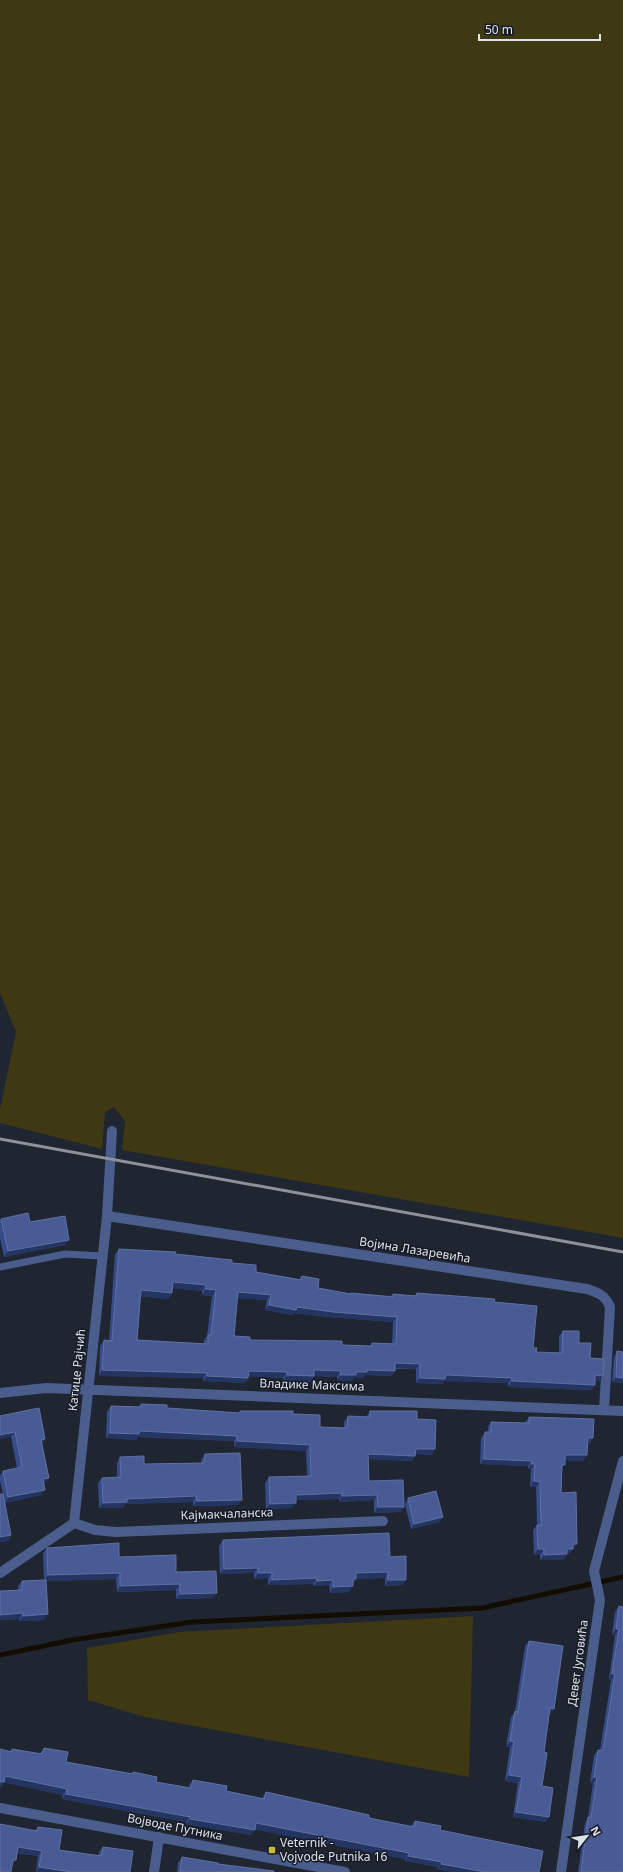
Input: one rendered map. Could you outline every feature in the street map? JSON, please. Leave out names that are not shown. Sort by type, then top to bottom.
[{"type":"street","name":"Катице Рајчић","points":[[74,1523],[107,1216],[112,1131]]},
{"type":"street","name":"Војина Лазаревића","points":[[107,1216],[587,1289],[600,1293],[610,1308],[604,1410]]},
{"type":"street","name":"Владике Максима","points":[[0,1393],[46,1388],[88,1389],[623,1411]]},
{"type":"street","name":"Девет Југовића","points":[[561,1872],[600,1600],[594,1571],[623,1461]]},
{"type":"street","name":"Кајмакчаланска","points":[[74,1523],[95,1530],[116,1532],[382,1521]]},
{"type":"street","points":[[0,1573],[74,1523]]},
{"type":"street","name":"Војводе Путника","points":[[0,1808],[345,1872]]},
{"type":"street","points":[[154,1872],[159,1837]]},
{"type":"lane","points":[[0,1267],[65,1254],[103,1256]]},
{"type":"shaded area","points":[[0,0],[623,0],[623,1238],[122,1150],[125,1121],[114,1107],[105,1112],[102,1149],[0,1123],[0,1109],[16,1032],[0,993]]},
{"type":"shaded area","points":[[473,1616],[469,1777],[145,1717],[88,1700],[87,1648],[180,1632]]},
{"type":"building","points":[[28,1213],[30,1222],[65,1216],[69,1240],[8,1251],[1,1219]]},
{"type":"building","points":[[119,1249],[176,1252],[175,1254],[232,1260],[232,1263],[256,1265],[256,1272],[301,1280],[302,1276],[319,1279],[318,1288],[351,1294],[393,1297],[393,1294],[416,1296],[417,1293],[495,1299],[494,1302],[537,1306],[533,1348],[537,1348],[536,1352],[562,1353],[563,1331],[579,1331],[579,1343],[591,1343],[590,1358],[604,1359],[603,1376],[595,1375],[595,1385],[512,1381],[512,1378],[446,1375],[445,1379],[420,1378],[420,1364],[395,1363],[395,1371],[367,1370],[367,1372],[356,1372],[356,1375],[340,1375],[341,1371],[314,1370],[314,1376],[287,1375],[287,1372],[249,1371],[248,1378],[207,1376],[207,1373],[102,1370],[104,1340],[112,1341]],"holes":[[[173,1282],[206,1285],[206,1289],[216,1290],[211,1335],[208,1335],[208,1344],[137,1340],[141,1290],[172,1293]],[[238,1292],[271,1295],[269,1305],[296,1310],[297,1307],[333,1312],[397,1317],[396,1344],[372,1343],[371,1346],[342,1345],[342,1341],[250,1340],[250,1337],[234,1336]]]},
{"type":"building","points":[[617,1351],[623,1352],[623,1378],[616,1377]]},
{"type":"building","points":[[141,1404],[167,1405],[167,1408],[240,1413],[240,1411],[293,1411],[293,1414],[320,1415],[320,1427],[347,1428],[348,1416],[370,1417],[370,1411],[417,1411],[417,1419],[436,1420],[435,1449],[416,1449],[415,1456],[368,1454],[369,1481],[403,1480],[404,1507],[378,1507],[377,1495],[342,1496],[342,1493],[296,1495],[296,1503],[270,1504],[269,1477],[311,1476],[310,1445],[237,1441],[237,1436],[140,1431],[139,1434],[110,1433],[111,1406],[141,1407]]},
{"type":"building","points":[[39,1408],[45,1439],[41,1440],[49,1478],[43,1479],[45,1490],[8,1497],[3,1471],[22,1467],[15,1432],[0,1435],[0,1416]]},
{"type":"building","points":[[529,1417],[594,1419],[593,1438],[588,1438],[587,1455],[565,1455],[565,1465],[562,1465],[561,1493],[576,1492],[577,1544],[573,1544],[573,1549],[567,1549],[567,1554],[544,1555],[544,1549],[538,1549],[537,1525],[541,1525],[540,1482],[534,1481],[535,1464],[531,1464],[532,1461],[484,1459],[485,1432],[491,1432],[491,1422],[529,1423]]},
{"type":"building","points":[[240,1453],[242,1500],[197,1501],[196,1496],[127,1499],[127,1502],[103,1503],[102,1478],[121,1477],[120,1457],[144,1456],[144,1464],[204,1463],[205,1454]]},
{"type":"building","points":[[436,1491],[443,1517],[414,1524],[408,1498]]},
{"type":"building","points":[[0,1494],[3,1494],[11,1535],[0,1537]]},
{"type":"building","points":[[389,1533],[390,1557],[406,1556],[406,1580],[388,1580],[388,1572],[356,1573],[356,1579],[353,1579],[353,1586],[333,1587],[333,1580],[317,1581],[317,1578],[272,1580],[272,1573],[258,1573],[258,1568],[224,1569],[223,1540]]},
{"type":"building","points":[[119,1543],[119,1557],[176,1555],[176,1572],[216,1571],[217,1593],[180,1594],[180,1584],[120,1586],[120,1573],[48,1575],[47,1548]]},
{"type":"building","points":[[46,1580],[48,1614],[23,1616],[23,1613],[0,1615],[0,1591],[22,1590],[22,1581]]},
{"type":"building","points":[[619,1606],[623,1607],[623,1872],[581,1872],[588,1817],[591,1818],[597,1778],[594,1777],[598,1750],[603,1751],[615,1674],[612,1674],[619,1629],[616,1629]]},
{"type":"building","points":[[529,1641],[563,1646],[554,1709],[550,1708],[544,1752],[547,1753],[542,1786],[553,1788],[549,1817],[516,1812],[522,1777],[509,1775],[514,1742],[510,1741],[515,1711],[518,1712]]},
{"type":"building","points":[[44,1748],[68,1752],[66,1762],[157,1777],[156,1782],[191,1788],[193,1780],[227,1786],[226,1791],[264,1799],[266,1792],[369,1815],[369,1818],[414,1827],[415,1821],[441,1826],[440,1830],[543,1851],[539,1872],[485,1872],[408,1856],[409,1853],[256,1823],[255,1830],[190,1819],[190,1817],[66,1794],[67,1789],[5,1776],[4,1782],[0,1782],[0,1749],[12,1752],[12,1749],[42,1754]]},
{"type":"building","points":[[0,1824],[37,1831],[38,1827],[62,1830],[59,1850],[101,1856],[103,1847],[133,1851],[130,1872],[71,1872],[39,1867],[42,1851],[18,1847],[16,1860],[13,1860],[11,1872],[0,1872]]},
{"type":"building","points":[[182,1857],[218,1864],[274,1872],[180,1872]]},
{"type":"waterway","points":[[0,1655],[72,1640],[192,1622],[482,1608],[623,1577]]},
{"type":"railway","points":[[0,1139],[623,1252]]},
{"type":"place","name":"Veternik - Vojvode Putnika 16","points":[[272,1850]]}]
